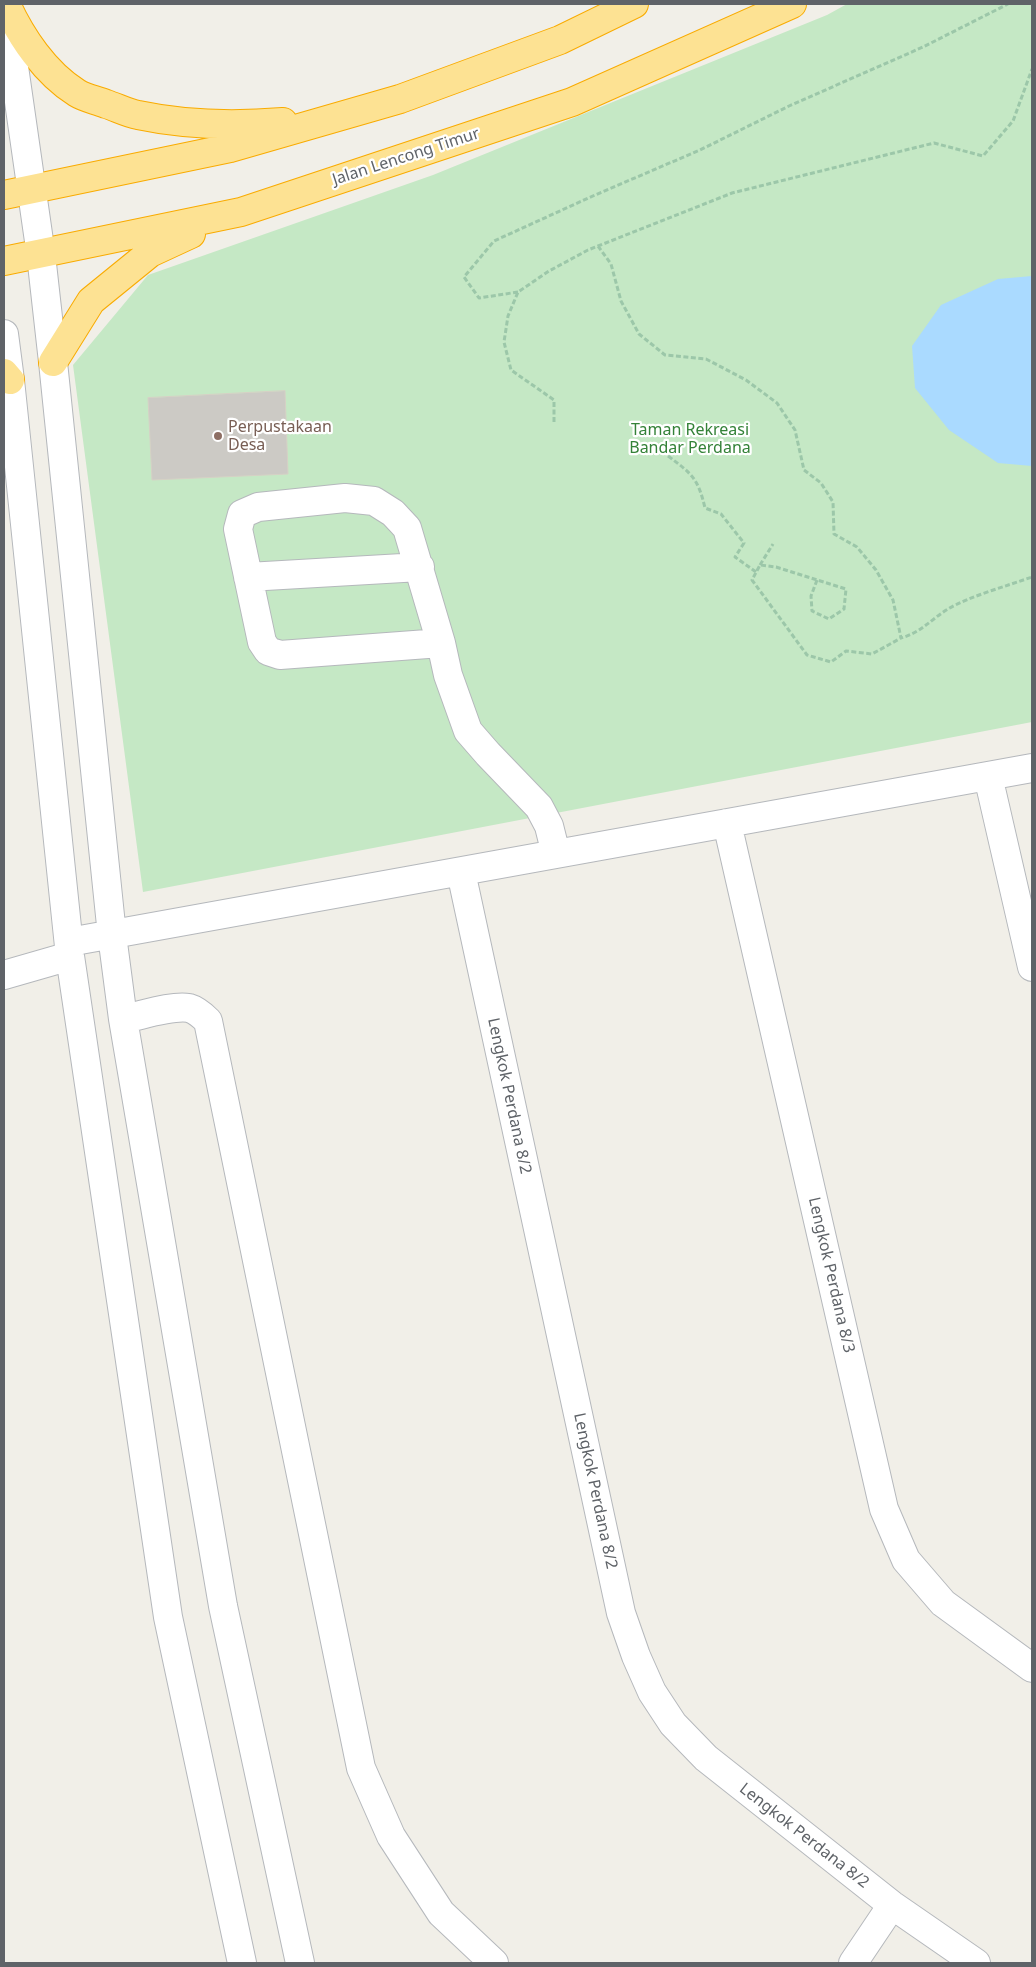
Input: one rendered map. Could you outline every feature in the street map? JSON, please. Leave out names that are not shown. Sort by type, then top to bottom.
[{"type":"highway","points":[[5,4],[26,41],[58,78],[78,93],[136,115],[220,124],[266,123],[311,119],[356,111],[400,99]]},
{"type":"highway","points":[[4,195],[230,148],[400,99],[560,40],[634,4]]},
{"type":"highway","name":"Jalan Lencong Timur","points":[[4,262],[240,212],[572,102],[792,4]]},
{"type":"highway","points":[[53,362],[91,301],[150,253],[240,212]]},
{"type":"street","points":[[5,4],[41,255],[112,935],[123,1019],[223,1606],[300,1963]]},
{"type":"street","points":[[4,334],[70,949],[168,1616],[242,1963]]},
{"type":"street","points":[[440,643],[280,655],[268,651],[262,642],[238,529],[242,514],[258,507],[345,498],[374,501],[393,513],[407,528],[420,567],[440,643],[448,675],[468,731],[539,807],[549,826],[556,854]]},
{"type":"street","points":[[248,577],[420,567]]},
{"type":"street","points":[[4,975],[112,935],[1032,768]]},
{"type":"street","points":[[988,776],[1032,967]]},
{"type":"street","name":"Lengkok Perdana 8/3","points":[[728,824],[884,1508],[906,1560],[943,1604],[1032,1668]]},
{"type":"street","name":"Lengkok Perdana 8/2","points":[[461,872],[622,1613],[636,1656],[652,1692],[673,1724],[706,1758],[892,1904],[976,1963]]},
{"type":"street","points":[[123,1019],[174,1008],[189,1008],[200,1014],[208,1022],[361,1768],[390,1836],[440,1913],[494,1963]]},
{"type":"street","points":[[853,1963],[892,1904]]},
{"type":"path","points":[[1008,4],[923,47],[789,106],[700,150],[595,195],[494,242],[464,277],[478,298],[518,292],[549,271],[588,250],[732,193],[934,143],[983,156],[1013,121],[1032,69]]},
{"type":"path","points":[[598,246],[611,264],[622,301],[639,334],[665,355],[706,359],[746,380],[777,403],[795,430],[804,470],[821,483],[833,502],[834,534],[857,547],[876,570],[893,600],[901,638]]},
{"type":"path","points":[[518,292],[508,316],[504,342],[511,370],[554,400],[554,422]]},
{"type":"path","points":[[668,456],[692,474],[701,492],[705,508],[721,514],[744,542],[735,557],[756,572]]},
{"type":"path","points":[[773,544],[752,580],[807,655],[831,662],[846,651],[872,654],[901,638],[916,634],[948,609],[990,591],[1032,577]]},
{"type":"path","points":[[760,565],[776,568],[816,580],[846,589],[844,609],[828,619],[812,611],[811,596],[816,580]]},
{"type":"green space","name":"Taman Rekreasi Bandar Perdana","points":[[847,4],[1032,4],[1032,722],[143,892],[73,365],[148,275],[433,175],[827,15]]},
{"type":"water","points":[[1032,276],[1032,466],[998,463],[949,430],[915,388],[912,346],[941,305],[998,279]]},
{"type":"building","name":"Perpustakaan Desa","points":[[285,391],[288,474],[152,480],[148,398]]},
{"type":"place","name":"Perpustakaan Desa","points":[[218,436]]}]
